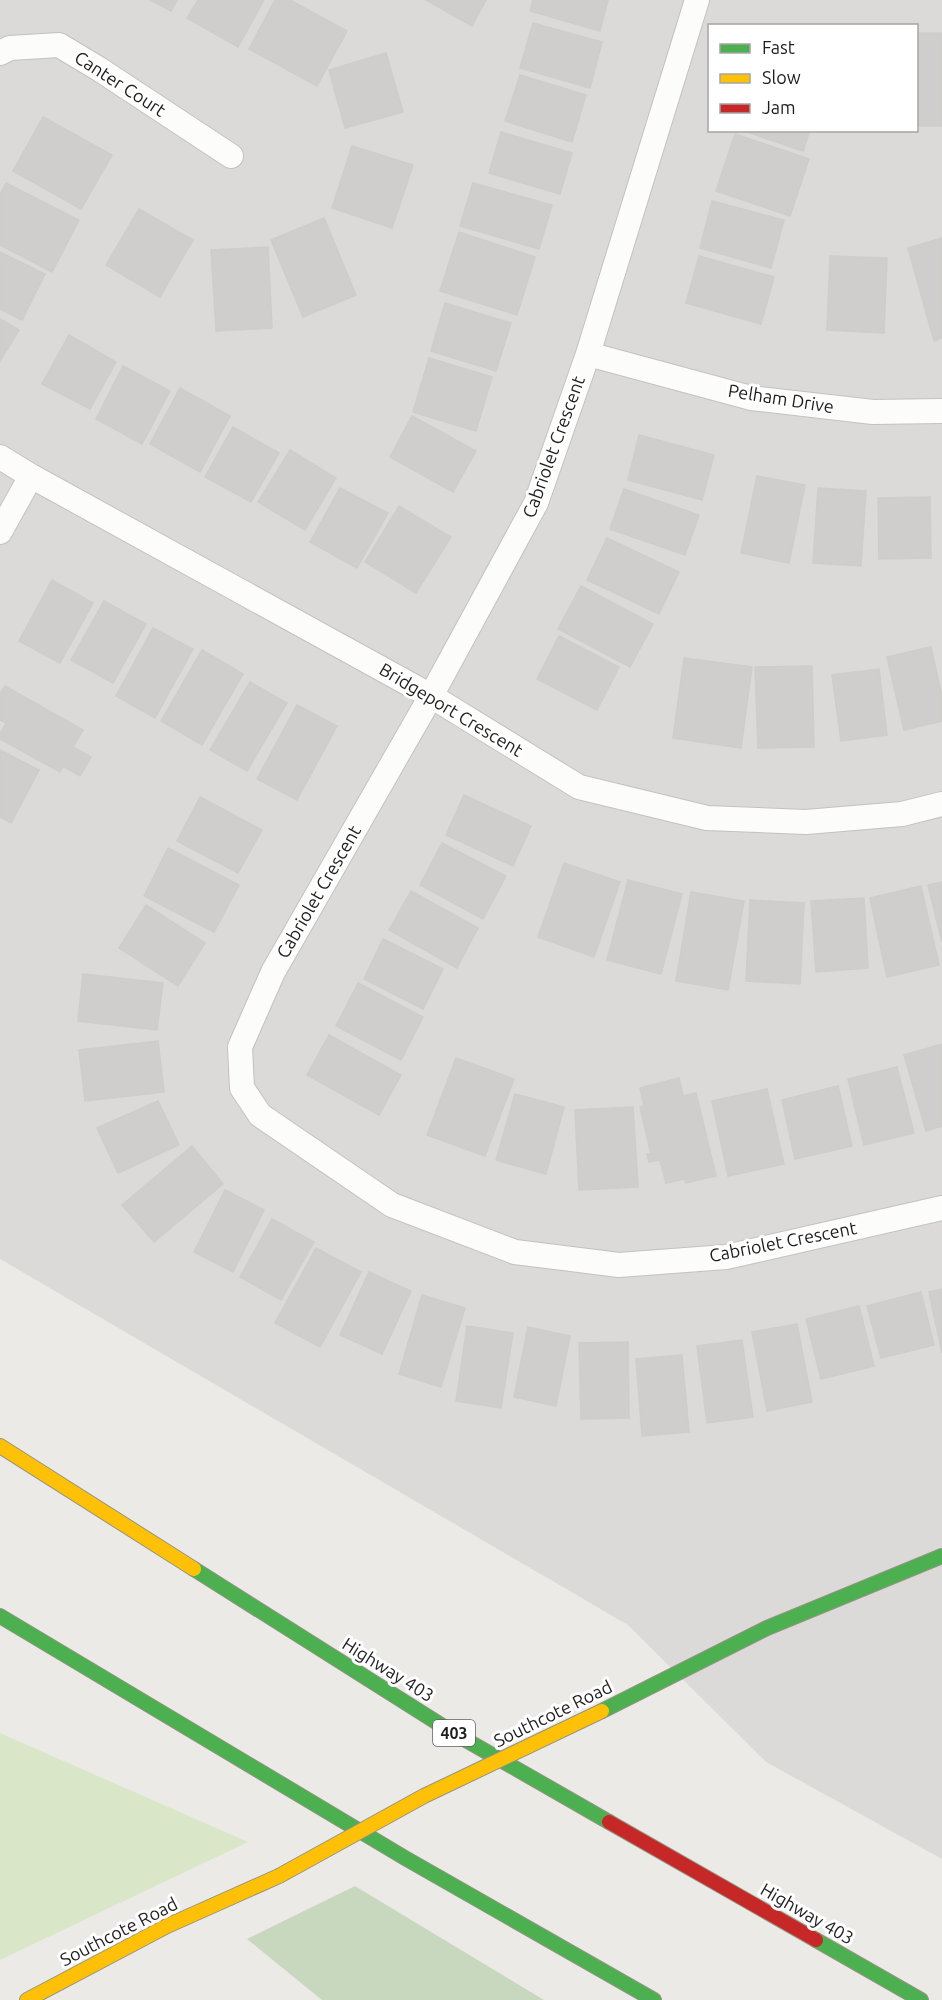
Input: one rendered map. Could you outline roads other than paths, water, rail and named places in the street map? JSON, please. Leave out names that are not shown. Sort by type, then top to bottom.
[{"type":"main road","name":"Highway 403","points":[[0,1446],[452,1732],[921,2000]]},
{"type":"main road","name":"Southcote Road","points":[[27,2000],[166,1926],[279,1876],[424,1796],[602,1711],[767,1628],[942,1556]]},
{"type":"main road","points":[[0,1616],[405,1858],[654,2000]]},
{"type":"street","name":"Cabriolet Crescent","points":[[697,0],[588,354],[536,502],[431,696],[273,972],[240,1047],[242,1088],[260,1115],[392,1205],[515,1252],[619,1265],[726,1257],[942,1208]]},
{"type":"street","name":"Canter Court","points":[[0,53],[10,48],[58,45],[99,69],[231,156]]},
{"type":"street","name":"Pelham Drive","points":[[588,354],[751,398],[873,412],[942,411]]},
{"type":"street","name":"Bridgeport Crescent","points":[[0,457],[431,696],[579,787],[707,818],[806,822],[902,814],[942,804]]},
{"type":"street","points":[[0,532],[31,476]]}]
